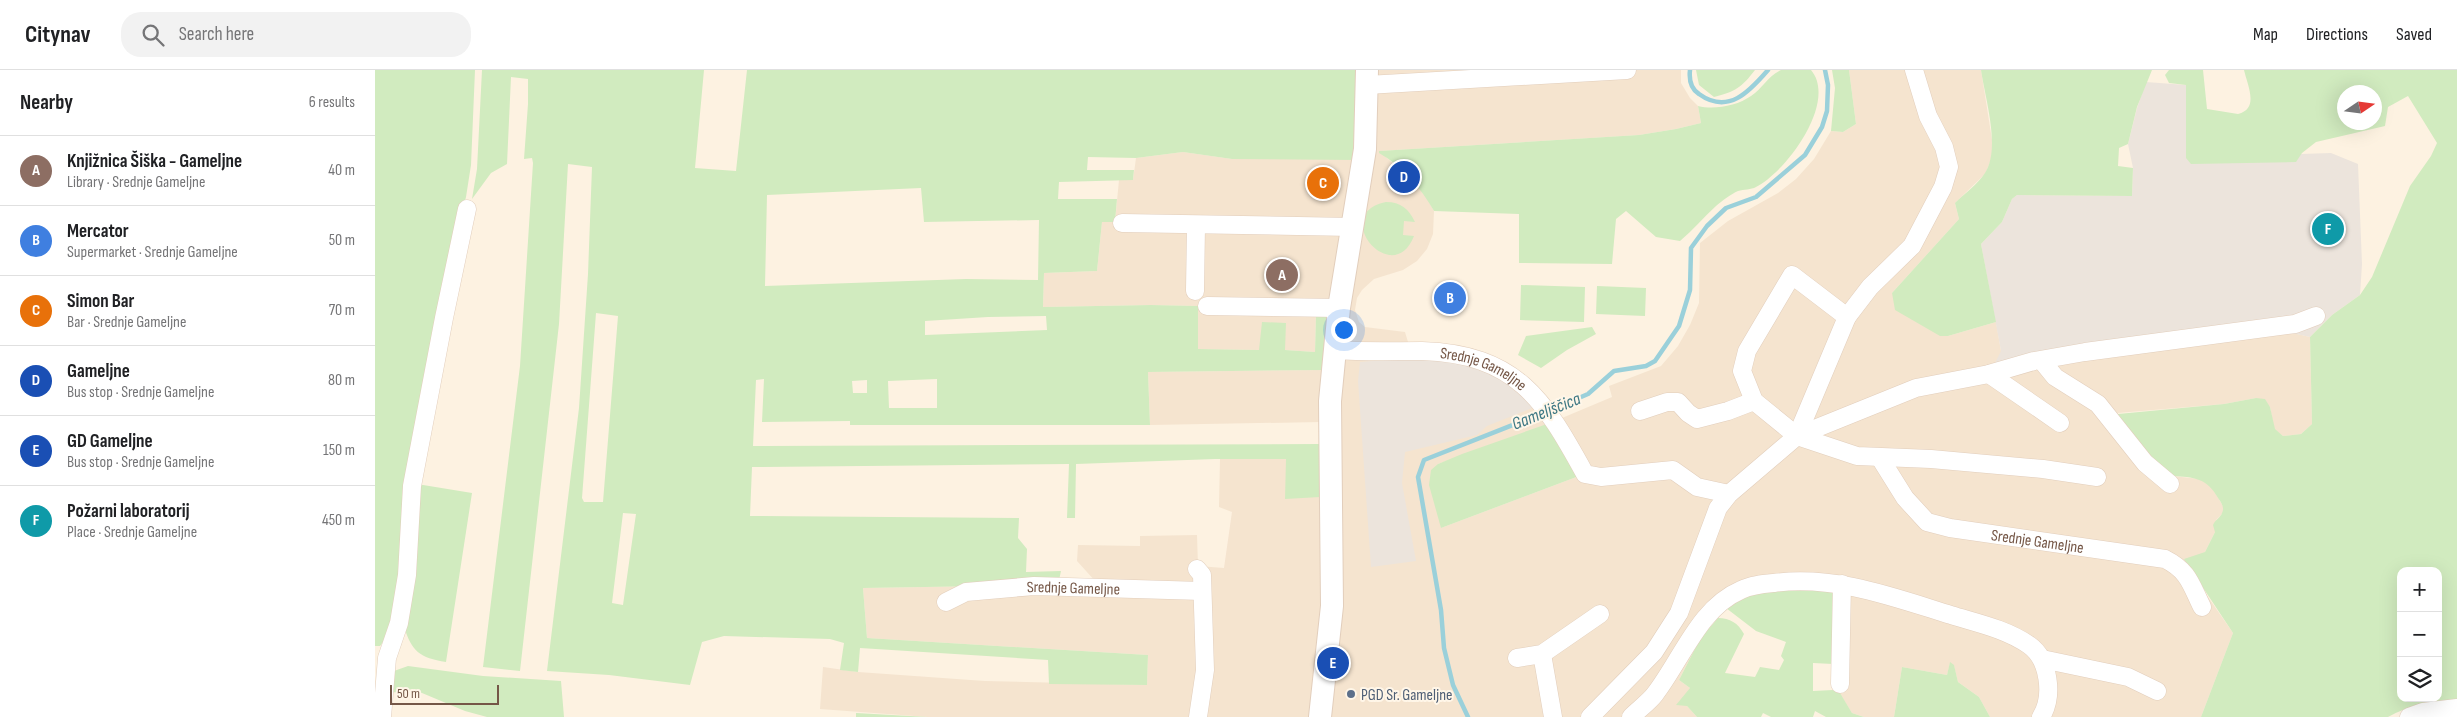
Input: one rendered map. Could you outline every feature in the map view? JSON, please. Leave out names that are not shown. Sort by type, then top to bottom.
[{"type":"street","points":[[1319,717],[1331,606],[1333,562],[1329,428],[1339,308],[1365,149],[1367,77],[1627,70]]},
{"type":"street","points":[[1797,436],[1847,317],[1870,287],[1912,246],[1943,187],[1949,167],[1943,146],[1928,116],[1915,70]]},
{"type":"street","points":[[382,717],[381,656],[399,624],[407,575],[412,486],[467,209]]},
{"type":"street","points":[[1123,223],[1196,226],[1353,227]]},
{"type":"street","points":[[1195,292],[1196,226]]},
{"type":"street","points":[[1847,317],[1792,275],[1747,351],[1742,372],[1753,401],[1797,436],[1857,456],[1931,459],[2043,469],[2097,477]]},
{"type":"street","points":[[1207,306],[1339,308]]},
{"type":"street","points":[[1590,717],[1654,652],[1679,613],[1718,508],[1729,494],[1797,436],[1916,388],[1989,374],[2085,352],[2295,324],[2316,316]]},
{"type":"street","name":"Srednje Gameljne","points":[[1335,350],[1362,352],[1424,351],[1484,360],[1505,370],[1539,400],[1561,431],[1585,474],[1601,477],[1673,470],[1697,487],[1729,494]]},
{"type":"street","points":[[2042,361],[2055,377],[2098,404],[2145,463],[2170,484]]},
{"type":"street","points":[[1989,374],[2059,423]]},
{"type":"street","points":[[1640,411],[1667,402],[1678,402],[1688,413],[1697,419],[1728,411],[1753,401]]},
{"type":"street","name":"Srednje Gameljne","points":[[1880,458],[1905,498],[1927,522],[1951,528],[2165,559],[2179,566],[2186,575],[2202,607]]},
{"type":"street","points":[[1197,569],[1202,575],[1205,670],[1198,717]]},
{"type":"street","points":[[1631,717],[1654,695],[1705,618],[1726,597],[1755,585],[1813,581],[1843,584],[2002,631],[2030,645],[2042,659],[2047,675],[2047,697],[2041,717]]},
{"type":"street","points":[[1840,684],[1843,584]]},
{"type":"street","name":"Srednje Gameljne","points":[[946,602],[967,592],[1034,586],[1202,591]]},
{"type":"street","points":[[1517,658],[1542,654],[1600,614]]},
{"type":"street","points":[[1542,654],[1553,717]]},
{"type":"street","points":[[2042,659],[2128,677],[2157,691]]},
{"type":"street","points":[[2409,717],[2423,712],[2457,708]]},
{"type":"shaded area","points":[[1359,70],[1681,70],[1681,83],[1690,98],[1698,106],[1701,123],[1639,135],[1379,151],[1409,177],[1425,195],[1434,211],[1433,234],[1427,249],[1417,261],[1403,270],[1374,279],[1362,290],[1357,298],[1355,310],[1359,322],[1365,327],[1405,332],[1408,342],[1477,351],[1498,358],[1540,391],[1562,418],[1612,397],[1609,386],[1661,366],[1678,346],[1690,325],[1699,303],[1700,243],[1728,221],[1778,193],[1796,179],[1814,159],[1831,131],[1843,132],[1856,124],[1849,70],[1981,70],[1993,146],[1991,160],[1985,174],[1955,203],[1959,219],[1892,293],[1948,336],[1996,322],[2001,351],[2054,363],[2279,330],[2310,337],[2312,424],[2301,434],[2283,436],[2274,429],[2270,407],[2256,398],[2224,404],[2118,413],[2115,417],[2172,476],[2200,479],[2211,486],[2223,506],[2223,513],[2216,520],[2215,532],[2205,552],[2197,581],[2233,633],[2201,717],[1990,717],[1979,697],[1958,682],[1954,666],[1950,663],[1947,675],[1902,667],[1894,717],[1864,717],[1852,713],[1840,694],[1833,690],[1833,664],[1726,608],[1700,639],[1679,680],[1690,688],[1687,706],[1697,717],[928,717],[820,709],[823,667],[858,672],[985,681],[1147,685],[1148,655],[867,638],[863,588],[1058,585],[1096,582],[1077,561],[1078,545],[1140,546],[1140,536],[1197,535],[1198,566],[1224,568],[1232,512],[1219,507],[1220,459],[1286,459],[1320,497],[1321,422],[1150,425],[1148,372],[1325,370],[1316,314],[1315,352],[1285,350],[1285,323],[1260,350],[1197,349],[1197,306],[1043,307],[1044,273],[1097,271],[1102,222],[1115,222],[1119,180],[1133,180],[1136,158],[1183,152],[1232,159]],"holes":[[[1514,437],[1579,476],[1441,528],[1438,464]]]},
{"type":"shaded area","points":[[2146,82],[2186,85],[2186,158],[2331,153],[2358,164],[2362,264],[2360,295],[2332,315],[2310,337],[2278,330],[1993,367],[2001,351],[1981,244],[2002,222],[2012,199],[2017,195],[2132,196],[2133,168],[2128,144]]},
{"type":"shaded area","points":[[1397,359],[1451,361],[1502,375],[1537,406],[1487,426],[1477,435],[1405,452],[1402,483],[1416,561],[1371,567],[1358,381],[1360,362]]},
{"type":"green space","points":[[375,70],[475,70],[471,165],[466,197],[453,248],[401,572],[387,637],[380,646],[375,646]]},
{"type":"green space","points":[[482,70],[704,70],[695,168],[736,171],[747,70],[1359,70],[1357,160],[1232,159],[1183,152],[1136,158],[1088,157],[1087,170],[1134,170],[1133,180],[1059,182],[1058,199],[1117,199],[1115,222],[1102,222],[1097,271],[1044,273],[1043,307],[1198,306],[1198,349],[1259,350],[1262,322],[1286,323],[1285,350],[1315,352],[1316,314],[1328,315],[1325,370],[1148,372],[1150,425],[850,425],[850,421],[762,422],[764,379],[756,380],[753,446],[1321,444],[1320,497],[1285,499],[1286,459],[1215,459],[1076,464],[1075,518],[1067,518],[1069,464],[752,467],[750,516],[1019,518],[1018,538],[1027,549],[1026,572],[1061,571],[1058,585],[863,588],[867,638],[1148,655],[1147,685],[1049,684],[1048,660],[860,648],[858,672],[840,670],[844,643],[830,639],[724,636],[702,642],[690,685],[609,675],[547,671],[579,408],[588,274],[592,167],[568,164],[559,324],[520,671],[483,667],[520,366],[533,163],[532,158],[524,159],[528,79],[511,77],[507,164],[491,173],[472,199],[477,169]],"holes":[[[921,188],[924,222],[1039,220],[1038,280],[966,279],[765,286],[767,195]],[[596,313],[618,316],[603,502],[584,502],[582,498]],[[1046,316],[1047,330],[925,335],[925,321]],[[937,379],[937,408],[889,408],[888,381]],[[867,380],[867,393],[853,393],[852,381]],[[623,513],[636,514],[623,605],[612,603]]]},
{"type":"green space","points":[[1696,70],[1755,70],[1737,88],[1714,97],[1699,85]]},
{"type":"green space","points":[[1781,70],[1811,70],[1818,84],[1818,100],[1805,135],[1781,167],[1756,187],[1732,194],[1716,206],[1680,241],[1656,237],[1626,211],[1616,219],[1612,264],[1519,263],[1519,214],[1434,211],[1410,178],[1379,153],[1379,151],[1639,135],[1676,129],[1701,123],[1698,106],[1718,107],[1739,102],[1755,93]]},
{"type":"green space","points":[[1832,70],[1849,70],[1856,124],[1843,132],[1831,131],[1835,88]]},
{"type":"green space","points":[[1981,70],[2152,70],[2137,107],[2128,144],[2119,148],[2118,166],[2133,168],[2132,196],[2017,195],[2012,199],[2002,222],[1981,244],[1996,322],[1948,336],[1940,336],[1895,310],[1892,293],[1959,219],[1955,203],[1982,177],[1990,163],[1992,137]]},
{"type":"green space","points":[[2169,70],[2203,70],[2207,109],[2238,114],[2249,107],[2250,102],[2244,70],[2457,70],[2457,700],[2442,702],[2442,567],[2397,567],[2397,702],[2439,702],[2413,707],[2388,717],[2201,717],[2233,633],[2184,559],[2205,552],[2215,532],[2213,525],[2223,511],[2223,507],[2209,486],[2193,478],[2172,476],[2135,444],[2115,417],[2118,414],[2224,404],[2256,398],[2265,399],[2270,407],[2275,429],[2283,436],[2301,434],[2312,424],[2310,337],[2332,315],[2360,295],[2372,277],[2410,186],[2431,156],[2437,143],[2408,96],[2388,107],[2385,126],[2382,127],[2382,85],[2337,85],[2337,130],[2368,130],[2316,142],[2302,153],[2296,162],[2191,164],[2186,158],[2186,85],[2169,83],[2165,75]]},
{"type":"green space","points":[[1386,202],[1396,203],[1404,207],[1415,222],[1404,221],[1403,235],[1414,236],[1404,251],[1393,255],[1381,252],[1370,244],[1364,232],[1363,220],[1370,209]]},
{"type":"green space","points":[[1521,285],[1585,287],[1584,322],[1520,320]]},
{"type":"green space","points":[[1597,286],[1646,288],[1645,316],[1596,314]]},
{"type":"green space","points":[[1592,327],[1596,334],[1567,350],[1541,368],[1518,355],[1526,336]]},
{"type":"green space","points":[[1547,424],[1579,476],[1441,528],[1429,485],[1431,470],[1438,464],[1462,454]]},
{"type":"green space","points":[[417,484],[472,493],[446,662],[429,658],[418,652],[410,642],[404,626]]},
{"type":"green space","points":[[1835,587],[1833,664],[1813,663],[1813,691],[1833,690],[1840,693],[1852,713],[1864,717],[1826,717],[1815,711],[1813,717],[1771,717],[1763,713],[1761,717],[1697,717],[1687,706],[1676,705],[1690,688],[1679,680],[1700,639],[1718,618],[1733,622],[1744,634],[1725,673],[1755,677],[1760,667],[1779,670],[1784,660],[1781,656],[1786,642],[1756,631],[1726,608],[1754,592]]},
{"type":"green space","points":[[1950,662],[1954,665],[1958,682],[1979,697],[1990,717],[1894,717],[1902,667],[1947,675]]},
{"type":"green space","points":[[408,666],[483,676],[561,681],[564,717],[487,717],[465,711],[422,693],[387,692],[394,671]]},
{"type":"green space","points":[[856,713],[928,717],[856,717]]},
{"type":"waterway","name":"Gameljščica","points":[[1690,70],[1691,83],[1696,92],[1710,100],[1719,102],[1729,101],[1745,93],[1768,70]]},
{"type":"waterway","name":"Gameljščica","points":[[1551,410],[1588,394],[1614,371],[1646,366],[1655,361],[1679,326],[1690,290],[1691,248],[1707,226],[1726,208],[1756,197],[1805,155],[1822,127],[1827,111],[1828,85],[1825,70]]},
{"type":"waterway","name":"Gameljščica","points":[[1468,717],[1453,685],[1444,648],[1441,610],[1418,477],[1424,460],[1543,413]]},
{"type":"place","name":"Gameljne","points":[[1404,177]]},
{"type":"place","name":"Simon Bar","points":[[1323,183]]},
{"type":"place","name":"Požarni laboratorij","points":[[2328,229]]},
{"type":"place","name":"Knjižnica Šiška - Gameljne","points":[[1282,275]]},
{"type":"place","name":"Mercator","points":[[1450,298]]},
{"type":"place","name":"GD Gameljne","points":[[1333,663]]},
{"type":"place","name":"PGD Sr. Gameljne","points":[[1351,694]]}]
